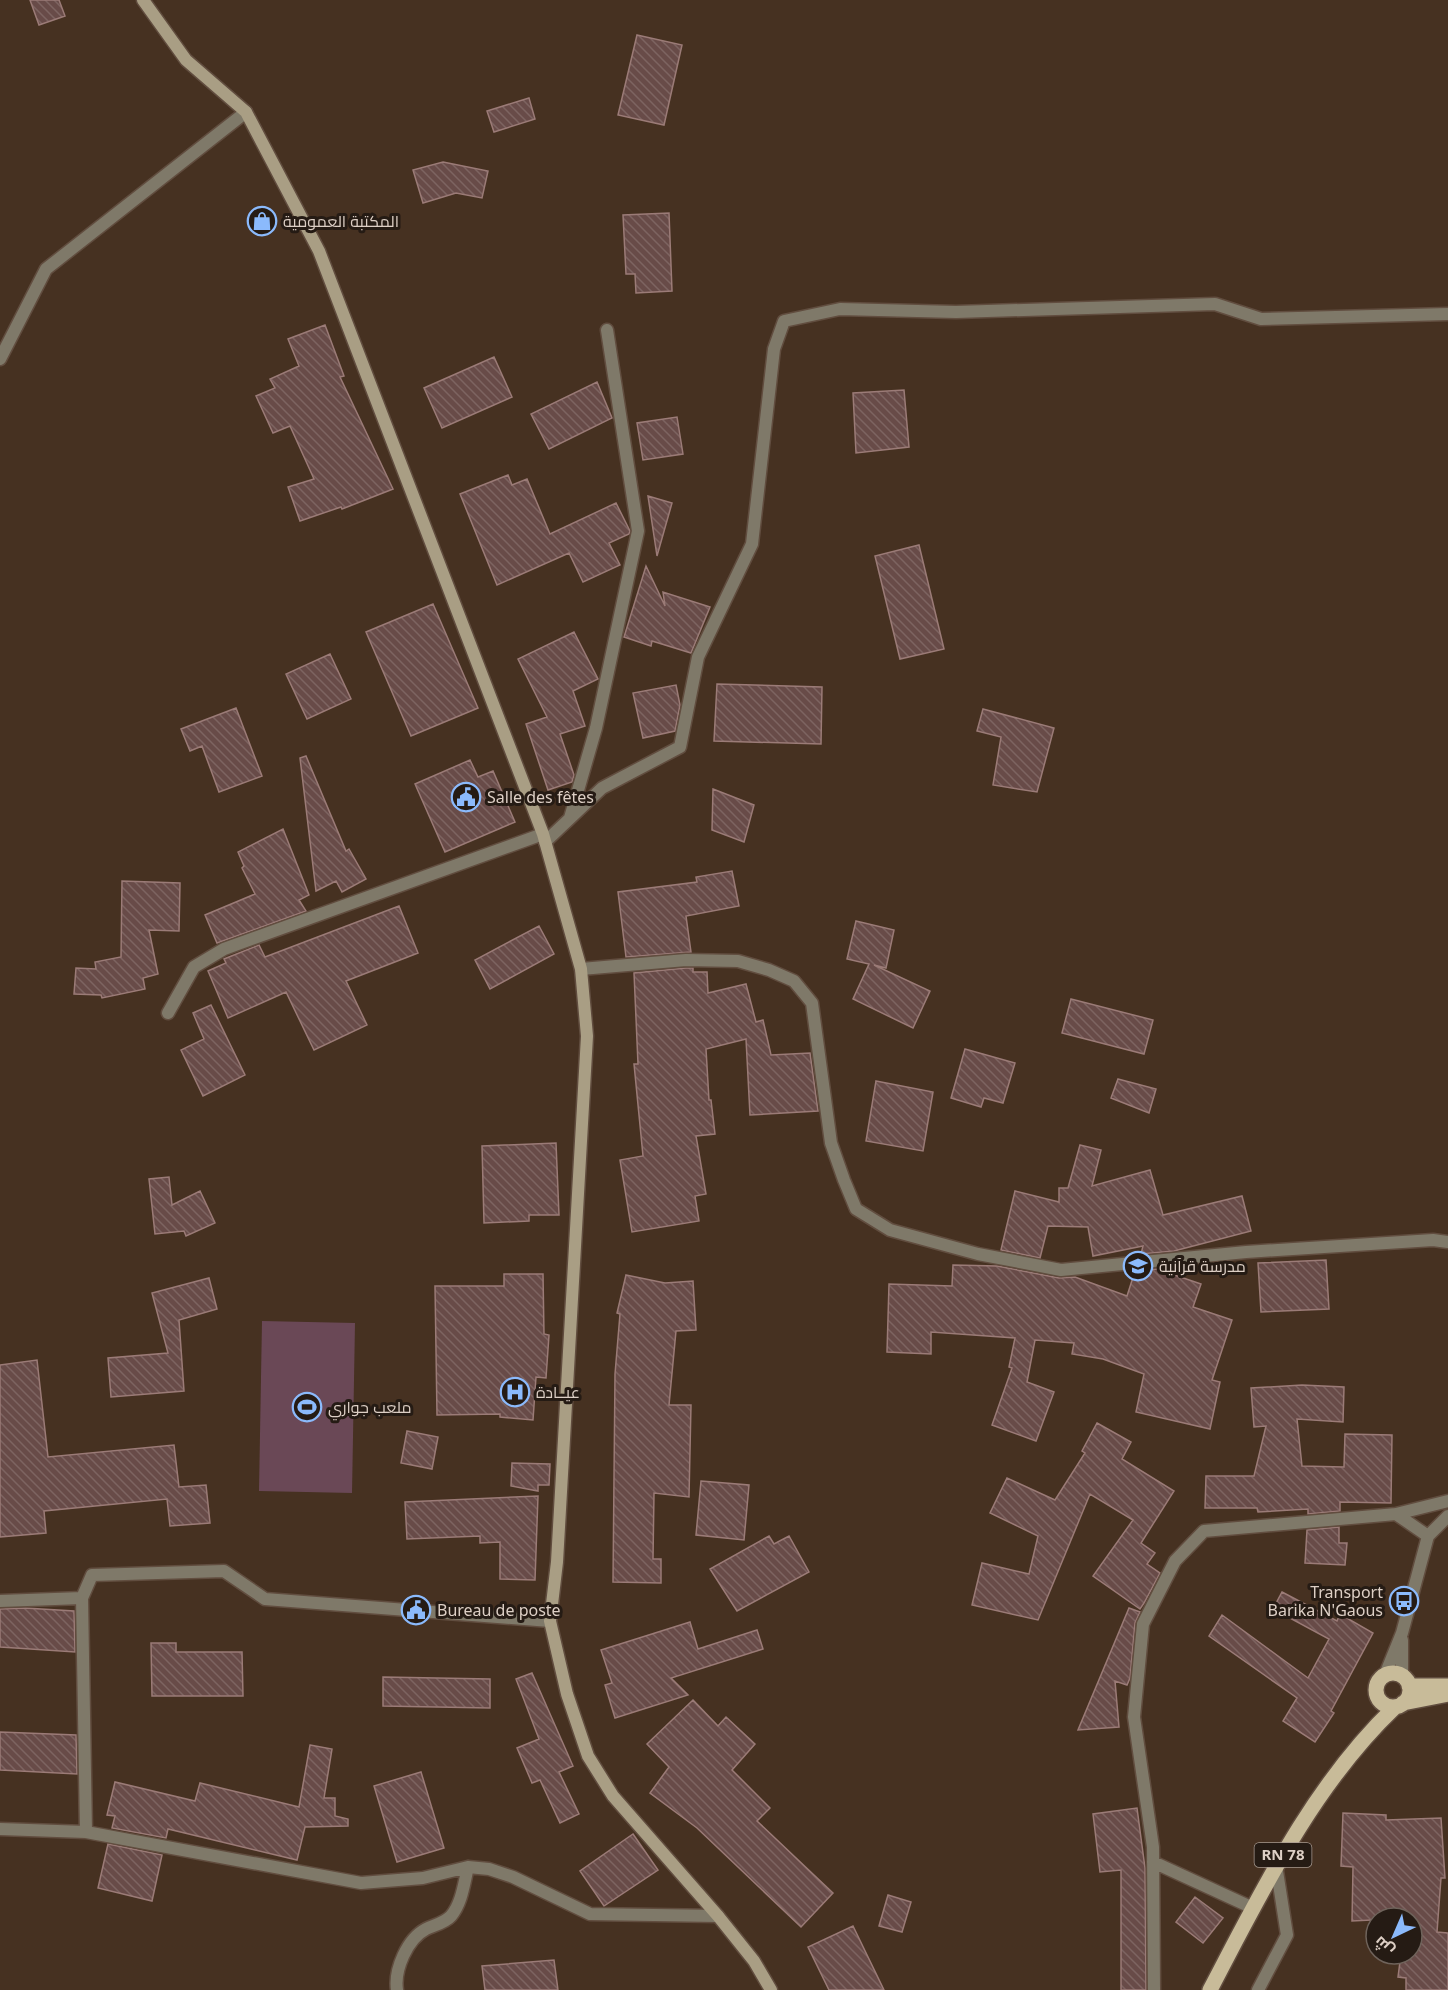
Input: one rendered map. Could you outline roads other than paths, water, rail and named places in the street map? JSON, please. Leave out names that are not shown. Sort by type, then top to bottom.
[{"type":"main road","points":[[1370,1730],[1377,1683],[1384,1675],[1394,1673],[1405,1681],[1448,1686]]},
{"type":"main road","points":[[1399,1705],[1408,1697],[1405,1681]]},
{"type":"main road","points":[[1376,1693],[1381,1702],[1399,1705],[1448,1694]]},
{"type":"main road","name":"RN 78","points":[[1210,1990],[1276,1865],[1350,1754],[1370,1730],[1399,1705]]},
{"type":"street","points":[[143,0],[186,60],[246,112],[319,251],[544,838],[581,969],[587,1036],[557,1562],[550,1621],[567,1694],[588,1756],[613,1796],[718,1916],[754,1961],[771,1990]]},
{"type":"street","points":[[0,359],[46,269],[246,112]]},
{"type":"street","points":[[168,1013],[194,967],[224,949],[544,838],[569,819],[602,788],[680,747],[699,657],[752,544],[774,349],[784,321],[840,309],[956,312],[1215,304],[1261,319],[1448,314]]},
{"type":"street","points":[[569,819],[596,728],[638,531],[607,330]]},
{"type":"street","points":[[581,969],[686,960],[738,961],[770,970],[794,981],[812,1003],[831,1143],[844,1180],[856,1209],[890,1230],[978,1254],[1061,1270],[1246,1252],[1433,1240],[1448,1242]]},
{"type":"street","points":[[1154,1990],[1154,1847],[1134,1717],[1143,1624],[1175,1561],[1204,1531],[1396,1514],[1448,1501]]},
{"type":"street","points":[[1396,1514],[1428,1536]]},
{"type":"street","points":[[1384,1675],[1402,1633],[1428,1536],[1448,1516]]},
{"type":"street","points":[[86,1832],[82,1598],[92,1575],[224,1571],[265,1599],[550,1621]]},
{"type":"street","points":[[0,1601],[82,1598]]},
{"type":"street","points":[[1402,1633],[1405,1681]]},
{"type":"street","points":[[0,1829],[86,1832],[361,1883],[423,1878],[468,1867],[489,1869],[513,1877],[590,1914],[718,1916]]},
{"type":"street","points":[[1153,1862],[1253,1908]]},
{"type":"street","points":[[1258,1990],[1287,1935],[1276,1865]]},
{"type":"street","points":[[397,1990],[396,1982],[402,1959],[414,1940],[424,1930],[450,1917],[459,1900],[468,1867]]},
{"type":"place","name":"المكتبة العمومية","points":[[262,221]]},
{"type":"place","name":"Salle des fêtes","points":[[466,797]]},
{"type":"place","name":"مدرسة قرآنية","points":[[1138,1266]]},
{"type":"place","name":"عيــادة","points":[[515,1392]]},
{"type":"place","name":"ملعب جواري","points":[[307,1407]]},
{"type":"place","name":"Transport Barika N'Gaous","points":[[1404,1601]]},
{"type":"place","name":"Bureau de poste","points":[[416,1610]]}]
